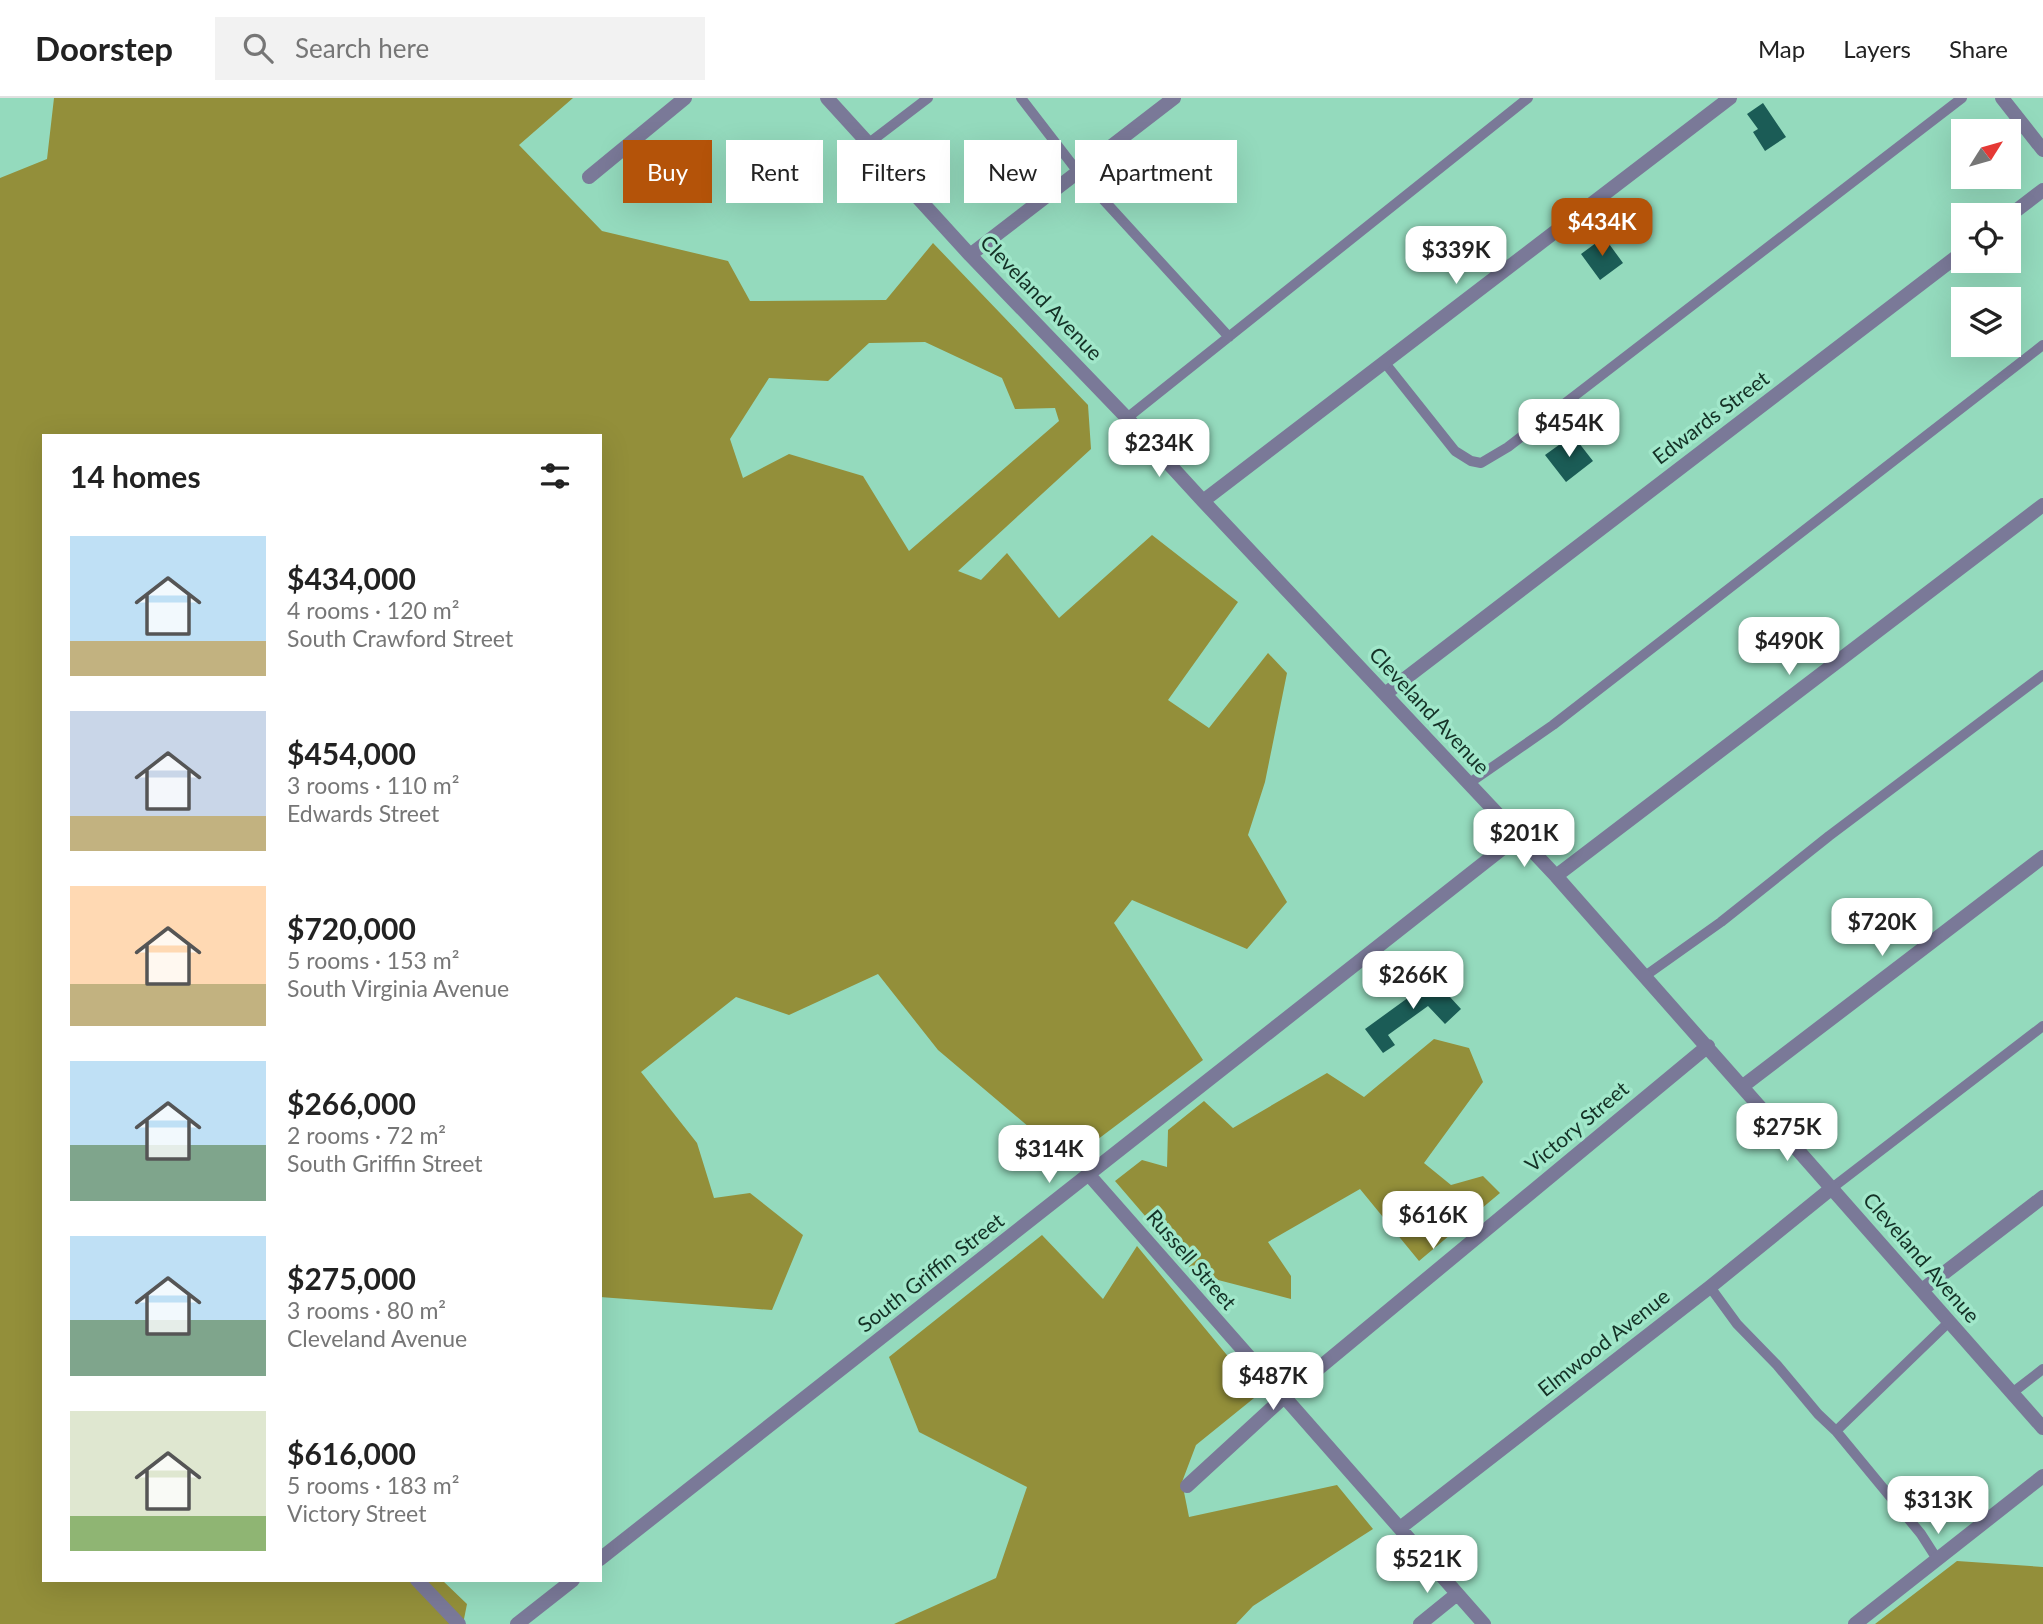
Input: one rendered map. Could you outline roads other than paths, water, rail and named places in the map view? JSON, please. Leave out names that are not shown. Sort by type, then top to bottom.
[{"type":"street","points":[[589,177],[685,98]]},
{"type":"street","name":"Cleveland Avenue","points":[[827,98],[866,140]]},
{"type":"street","points":[[1120,140],[1174,98]]},
{"type":"street","points":[[1203,501],[1730,98]]},
{"type":"street","points":[[2002,98],[2043,150]]},
{"type":"street","points":[[970,255],[1075,174]]},
{"type":"street","points":[[2021,207],[2043,190]]},
{"type":"street","name":"Cleveland Avenue","points":[[923,203],[1556,876],[2043,1429]]},
{"type":"street","name":"Edwards Street","points":[[1385,694],[1951,261]]},
{"type":"street","points":[[1556,876],[2043,505]]},
{"type":"street","name":"South Griffin Street","points":[[602,1557],[1090,1176],[1517,837]]},
{"type":"street","points":[[1743,1086],[2043,857]]},
{"type":"street","name":"Victory Street","points":[[1187,1486],[1284,1397],[1708,1046]]},
{"type":"street","name":"Russell Street","points":[[1090,1176],[1483,1624]]},
{"type":"street","name":"Elmwood Avenue","points":[[1400,1528],[1710,1287],[1832,1188]]},
{"type":"street","points":[[1922,1290],[2043,1197]]},
{"type":"street","points":[[1855,1624],[2043,1476]]},
{"type":"street","points":[[419,1582],[459,1624]]},
{"type":"street","points":[[517,1624],[570,1582]]},
{"type":"street","points":[[1420,1624],[1457,1594]]},
{"type":"lane","points":[[873,140],[928,98]]},
{"type":"lane","points":[[1021,98],[1075,168]]},
{"type":"lane","points":[[1128,418],[1528,98]]},
{"type":"lane","points":[[1385,363],[1455,452],[1481,463],[1508,447],[1962,98]]},
{"type":"lane","points":[[1106,203],[1229,337]]},
{"type":"lane","points":[[1468,784],[1553,725],[2043,345]]},
{"type":"lane","points":[[1645,976],[1721,922],[1829,836],[2043,675]]},
{"type":"lane","points":[[1832,1188],[2043,1026]]},
{"type":"lane","points":[[1710,1287],[1737,1324],[1836,1431],[1921,1534],[1937,1559]]},
{"type":"lane","points":[[1836,1431],[1949,1322]]},
{"type":"lane","points":[[2011,1393],[2043,1368]]}]
